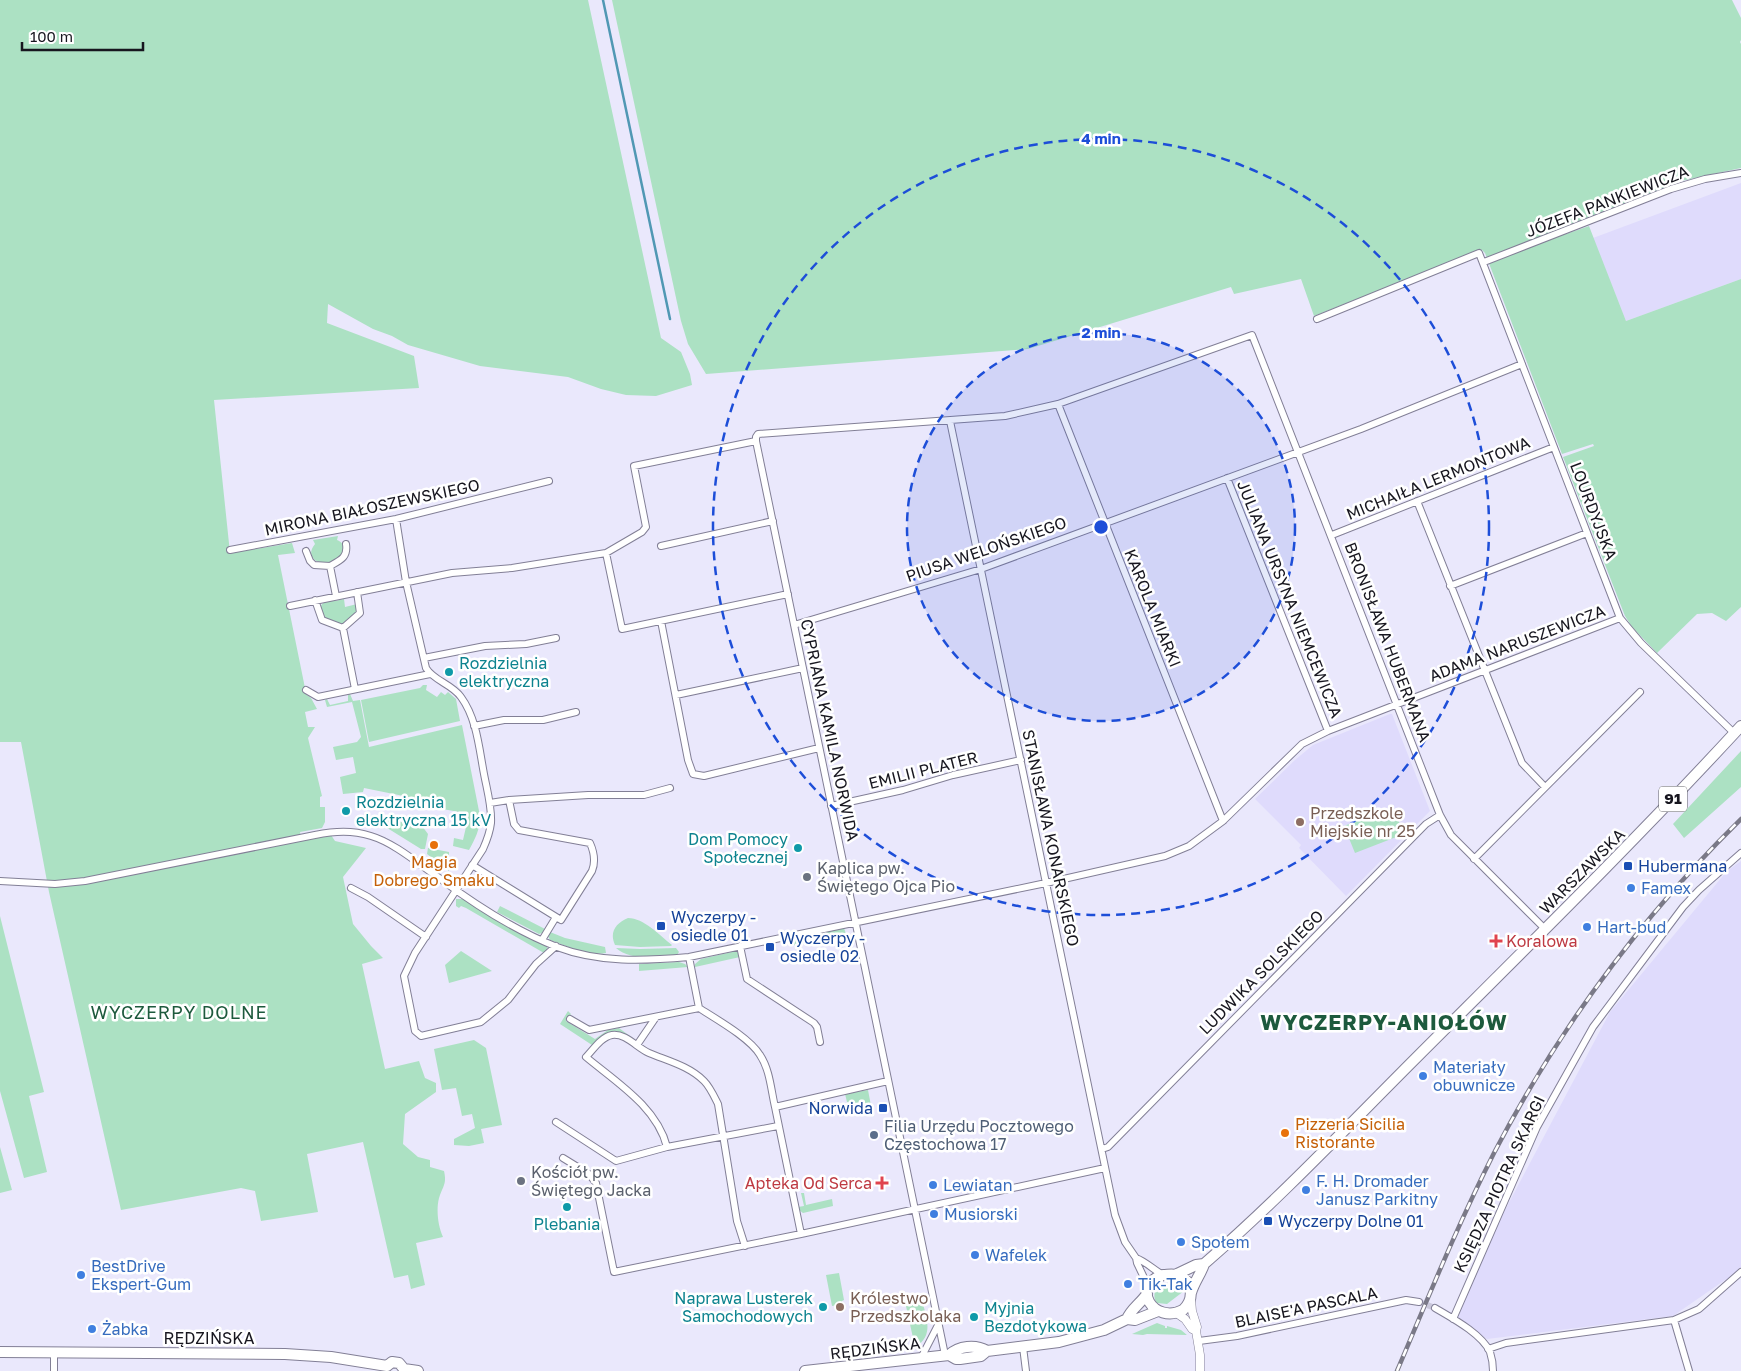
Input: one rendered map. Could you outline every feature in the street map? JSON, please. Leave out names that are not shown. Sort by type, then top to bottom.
[{"type":"main road","name":"WARSZAWSKA","points":[[1191,1296],[1194,1283],[1202,1272],[1204,1264],[1254,1218],[1650,824],[1738,730]]},
{"type":"main road","name":"WARSZAWSKA","points":[[1175,1274],[1196,1264],[1204,1264]]},
{"type":"main road","name":"91","points":[[1162,1275],[1175,1274]]},
{"type":"main road","points":[[1175,1274],[1184,1279],[1191,1296]]},
{"type":"main road","points":[[1127,1319],[1130,1311],[1141,1302],[1154,1279],[1162,1275]]},
{"type":"main road","points":[[1148,1290],[1151,1305],[1158,1311]]},
{"type":"main road","name":"91","points":[[1175,1312],[1183,1310],[1191,1296]]},
{"type":"main road","points":[[947,1355],[955,1349],[963,1348],[980,1347],[987,1351],[1059,1342],[1104,1330],[1127,1319],[1135,1320],[1158,1311],[1175,1312]]},
{"type":"main road","name":"RĘDZIŃSKA","points":[[0,1352],[286,1354],[331,1357],[389,1369]]},
{"type":"main road","name":"RĘDZIŃSKA","points":[[805,1371],[947,1355]]},
{"type":"main road","points":[[389,1369],[392,1362],[399,1363],[402,1370],[418,1371]]},
{"type":"street","name":"JÓZEFA PANKIEWICZA","points":[[1484,262],[1671,189],[1705,179],[1741,173]]},
{"type":"street","points":[[1317,319],[1480,254],[1484,262]]},
{"type":"street","name":"LOURDYJSKA","points":[[1484,262],[1620,618],[1641,643],[1738,730]]},
{"type":"street","name":"BRONISŁAWA HUBERMANA","points":[[1058,404],[1252,335],[1440,815],[1451,835],[1545,929]]},
{"type":"street","name":"PIUSA WELOŃSKIEGO","points":[[794,625],[981,569],[1361,429],[1522,364]]},
{"type":"street","points":[[290,606],[452,573],[512,568],[606,553],[642,532],[646,527],[634,466],[756,438],[765,433],[1005,416],[1058,404]]},
{"type":"street","name":"KAROLA MIARKI","points":[[1058,404],[1223,821]]},
{"type":"street","name":"STANISŁAWA KONARSKIEGO","points":[[950,421],[1105,1168],[1118,1225],[1125,1242],[1136,1258],[1148,1290]]},
{"type":"street","name":"CYPRIANA KAMILA NORWIDA","points":[[756,438],[938,1325],[947,1355]]},
{"type":"street","name":"MICHAIŁA LERMONTOWA","points":[[1332,536],[1554,447]]},
{"type":"street","name":"JULIANA URSYNA NIEMCEWICZA","points":[[1227,478],[1328,731]]},
{"type":"street","name":"MIRONA BIAŁOSZEWSKIEGO","points":[[230,550],[396,519],[549,481]]},
{"type":"street","points":[[1417,502],[1522,763],[1545,787]]},
{"type":"street","points":[[396,519],[406,582],[426,668],[430,674],[457,692],[468,709],[474,726],[490,803],[491,822],[489,835],[483,848],[415,953],[404,976],[415,1031],[421,1036],[481,1022],[508,1000],[536,964],[556,946]]},
{"type":"street","points":[[661,546],[773,521]]},
{"type":"street","points":[[1450,586],[1588,532]]},
{"type":"street","points":[[306,551],[314,565],[330,566],[343,560],[346,555],[346,544]]},
{"type":"street","points":[[606,553],[622,629],[788,594]]},
{"type":"street","points":[[330,566],[336,596]]},
{"type":"street","points":[[343,628],[360,613],[357,592]]},
{"type":"street","points":[[315,600],[322,620],[343,628]]},
{"type":"street","name":"ADAMA NARUSZEWICZA","points":[[0,881],[42,884],[70,883],[315,834],[349,831],[381,839],[515,927],[556,946],[593,956],[632,960],[689,957],[855,921],[1046,883],[1165,856],[1189,846],[1223,821],[1302,744],[1328,731],[1620,618]]},
{"type":"street","points":[[661,621],[688,760],[693,774],[704,776],[819,748]]},
{"type":"street","points":[[343,628],[355,690]]},
{"type":"street","points":[[424,658],[485,646],[526,644],[556,638]]},
{"type":"street","points":[[676,695],[803,668]]},
{"type":"street","points":[[306,690],[318,697],[430,674]]},
{"type":"street","points":[[1474,859],[1640,692]]},
{"type":"street","points":[[474,726],[504,720],[542,720],[576,712]]},
{"type":"street","name":"EMILII PLATER","points":[[831,806],[1021,760]]},
{"type":"street","points":[[490,803],[588,795],[644,795],[670,788]]},
{"type":"street","points":[[472,866],[561,920],[592,871],[594,858],[591,845],[587,841],[519,830],[514,824],[509,800]]},
{"type":"street","name":"LUDWIKA SOLSKIEGO","points":[[1102,1149],[1108,1146],[1426,824],[1440,815]]},
{"type":"street","name":"KSIĘDZA PIOTRA SKARGI","points":[[1453,1319],[1537,1127],[1593,1027],[1683,907],[1711,878],[1741,853]]},
{"type":"street","points":[[351,888],[358,894],[368,897],[426,937]]},
{"type":"street","points":[[542,940],[556,917]]},
{"type":"street","points":[[740,946],[747,979],[814,1024],[817,1027],[820,1042]]},
{"type":"street","points":[[689,957],[699,1008],[752,1044],[761,1055],[767,1071],[801,1234]]},
{"type":"street","points":[[570,1020],[589,1030],[699,1008]]},
{"type":"street","points":[[638,1045],[656,1017]]},
{"type":"street","points":[[667,1147],[660,1130],[644,1105],[586,1057],[605,1037],[610,1035],[623,1037],[647,1052],[680,1065],[704,1080],[718,1104],[736,1221],[745,1246]]},
{"type":"street","points":[[775,1107],[888,1081]]},
{"type":"street","points":[[556,1122],[616,1161],[667,1147],[778,1126]]},
{"type":"street","points":[[562,1158],[590,1174],[596,1183],[614,1272],[745,1246],[1105,1168]]},
{"type":"street","name":"STANISŁAWA KONARSKIEGO","points":[[1136,1258],[1141,1259],[1162,1275]]},
{"type":"street","points":[[1488,1349],[1506,1342],[1674,1320],[1699,1309],[1741,1272]]},
{"type":"street","points":[[1191,1296],[1192,1311],[1199,1341],[1200,1371]]},
{"type":"street","name":"BLAISE'A PASCALA","points":[[1199,1341],[1237,1336],[1406,1300],[1419,1302]]},
{"type":"street","points":[[1435,1308],[1480,1339],[1488,1349],[1493,1371]]},
{"type":"street","points":[[1175,1312],[1185,1319],[1192,1329],[1196,1331]]},
{"type":"street","points":[[1674,1320],[1689,1371]]},
{"type":"street","points":[[921,1358],[938,1325]]},
{"type":"street","points":[[1023,1347],[1026,1371]]},
{"type":"street","points":[[54,1352],[54,1371]]},
{"type":"shaded area","points":[[1741,183],[1741,279],[1626,321],[1593,238]]},
{"type":"shaded area","points":[[1392,714],[1430,811],[1346,896],[1299,848],[1301,845],[1255,799],[1313,745]]},
{"type":"shaded area","points":[[1741,861],[1741,1276],[1725,1280],[1673,1316],[1487,1339],[1458,1317],[1485,1248],[1610,1012],[1727,871]]},
{"type":"green space","points":[[0,0],[588,0],[661,338],[681,352],[690,374],[692,385],[656,396],[626,395],[601,389],[568,377],[480,366],[408,345],[392,336],[373,329],[328,304],[327,323],[414,356],[419,388],[214,400],[230,553],[292,543],[295,553],[278,555],[305,688],[303,692],[311,698],[317,709],[305,712],[308,727],[315,727],[308,738],[322,796],[320,797],[320,807],[325,807],[325,822],[322,828],[300,832],[302,841],[331,835],[335,841],[366,848],[343,877],[353,924],[383,958],[362,964],[385,1069],[419,1061],[425,1078],[436,1083],[436,1092],[405,1114],[403,1144],[418,1157],[430,1160],[430,1167],[444,1171],[445,1175],[438,1208],[439,1223],[443,1237],[416,1243],[425,1285],[411,1289],[408,1275],[394,1278],[363,1142],[307,1154],[318,1212],[261,1221],[255,1191],[241,1188],[121,1210],[49,892],[21,742],[0,742]]},
{"type":"green space","points":[[612,0],[1732,0],[1741,18],[1741,168],[1681,181],[1563,227],[1566,234],[1589,226],[1626,321],[1741,279],[1741,607],[1726,621],[1712,613],[1697,614],[1657,653],[1632,627],[1625,616],[1563,457],[1594,446],[1593,444],[1562,454],[1485,253],[1482,250],[1314,316],[1301,279],[1234,294],[1231,287],[1028,349],[706,374],[688,344],[681,321]]},
{"type":"green space","points":[[338,536],[337,540],[344,547],[341,557],[324,563],[313,559],[311,552],[315,544],[313,540]]},
{"type":"green space","points":[[335,599],[335,601],[344,599],[345,607],[357,604],[355,614],[342,625],[324,619],[320,608],[324,603]]},
{"type":"green space","points":[[423,685],[427,685],[426,690],[437,697],[441,692],[445,695],[448,692],[456,699],[460,721],[369,742],[361,700],[420,688]]},
{"type":"green space","points":[[350,694],[353,701],[360,700],[369,747],[462,725],[480,816],[478,830],[469,850],[453,846],[454,838],[463,840],[466,827],[456,826],[459,812],[437,808],[438,803],[364,788],[363,792],[343,794],[340,777],[356,773],[353,757],[336,760],[333,747],[357,742],[361,737],[352,702],[327,707],[325,700],[327,699],[330,705],[348,701],[348,695]]},
{"type":"green space","points":[[1741,751],[1741,787],[1684,838],[1673,824]]},
{"type":"green space","points":[[1393,807],[1404,834],[1355,853],[1344,826]]},
{"type":"green space","points":[[376,817],[422,826],[428,834],[425,849],[421,849],[384,826],[374,823]]},
{"type":"green space","points":[[428,848],[449,852],[449,871],[427,854]]},
{"type":"green space","points":[[456,899],[463,899],[511,928],[547,946],[547,951],[544,953],[466,908],[461,906],[459,908],[456,906]]},
{"type":"green space","points":[[500,906],[545,929],[539,934],[497,912]]},
{"type":"green space","points":[[0,916],[44,1092],[29,1096],[47,1172],[24,1178],[0,1091]]},
{"type":"green space","points":[[628,918],[646,924],[672,945],[640,947],[615,945],[613,932],[620,922]]},
{"type":"green space","points":[[844,928],[846,934],[791,946],[789,940]]},
{"type":"green space","points":[[550,932],[565,938],[605,947],[606,953],[585,952],[563,945],[550,940],[548,936]]},
{"type":"green space","points":[[616,948],[676,948],[679,952],[677,955],[637,957]]},
{"type":"green space","points":[[461,951],[492,971],[449,983],[445,965]]},
{"type":"green space","points":[[736,951],[740,957],[695,967],[695,964],[701,959]]},
{"type":"green space","points":[[679,962],[688,967],[639,971],[639,964]]},
{"type":"green space","points":[[568,1011],[571,1014],[566,1021],[595,1039],[608,1030],[619,1028],[635,1040],[621,1034],[592,1045],[560,1024]]},
{"type":"green space","points":[[474,1040],[486,1048],[502,1125],[481,1129],[484,1143],[469,1146],[454,1145],[454,1139],[475,1128],[472,1114],[462,1116],[456,1088],[442,1090],[434,1049]]},
{"type":"green space","points":[[868,1090],[872,1111],[847,1102],[845,1094]]},
{"type":"green space","points":[[0,1147],[12,1190],[0,1193]]},
{"type":"green space","points":[[801,1193],[804,1193],[806,1205],[832,1199],[833,1206],[803,1213],[798,1207],[804,1206]]},
{"type":"green space","points":[[839,1273],[844,1300],[842,1304],[832,1306],[826,1275]]},
{"type":"green space","points":[[1165,1283],[1182,1284],[1184,1291],[1167,1304],[1157,1303],[1154,1297],[1155,1291]]},
{"type":"green space","points":[[920,1293],[926,1315],[927,1330],[922,1342],[915,1347],[904,1297]]},
{"type":"green space","points":[[1157,1323],[1165,1326],[1165,1328],[1167,1326],[1181,1330],[1187,1335],[1132,1334]]},
{"type":"waterway","points":[[603,0],[670,319]]},
{"type":"tunnel","points":[[1419,1302],[1435,1308]]},
{"type":"railway","points":[[1397,1371],[1468,1207],[1494,1153],[1546,1063],[1604,976],[1636,935],[1705,856],[1741,819]]},
{"type":"place","name":"Rozdzielnia elektryczna","points":[[449,672]]},
{"type":"place","name":"Rozdzielnia elektryczna 15 kV","points":[[346,811]]},
{"type":"place","name":"Przedszkole Miejskie nr 25","points":[[1300,822]]},
{"type":"place","name":"Magia Dobrego Smaku","points":[[434,845]]},
{"type":"place","name":"Dom Pomocy Społecznej","points":[[798,848]]},
{"type":"place","name":"Hubermana","points":[[1628,866]]},
{"type":"place","name":"Kaplica pw. Świętego Ojca Pio","points":[[807,877]]},
{"type":"place","name":"Famex","points":[[1631,888]]},
{"type":"place","name":"Wyczerpy - osiedle 01","points":[[661,926]]},
{"type":"place","name":"Hart-bud","points":[[1587,927]]},
{"type":"place","name":"Koralowa","points":[[1496,941]]},
{"type":"place","name":"Wyczerpy - osiedle 02","points":[[770,947]]},
{"type":"place","name":"Materiały obuwnicze","points":[[1423,1076]]},
{"type":"place","name":"Norwida","points":[[883,1108]]},
{"type":"place","name":"Pizzeria Sicilia Ristorante","points":[[1285,1133]]},
{"type":"place","name":"Filia Urzędu Pocztowego Częstochowa 17","points":[[874,1135]]},
{"type":"place","name":"Kościół pw. Świętego Jacka","points":[[521,1181]]},
{"type":"place","name":"Apteka Od Serca","points":[[882,1183]]},
{"type":"place","name":"Lewiatan","points":[[933,1185]]},
{"type":"place","name":"F. H. Dromader Janusz Parkitny","points":[[1306,1190]]},
{"type":"place","name":"Plebania","points":[[567,1207]]},
{"type":"place","name":"Musiorski","points":[[934,1214]]},
{"type":"place","name":"Wyczerpy Dolne 01","points":[[1268,1221]]},
{"type":"place","name":"Społem","points":[[1181,1242]]},
{"type":"place","name":"Wafelek","points":[[975,1255]]},
{"type":"place","name":"BestDrive Ekspert-Gum","points":[[81,1275]]},
{"type":"place","name":"Tik-Tak","points":[[1128,1284]]},
{"type":"place","name":"Naprawa Lusterek Samochodowych","points":[[823,1307]]},
{"type":"place","name":"Królestwo Przedszkolaka","points":[[840,1307]]},
{"type":"place","name":"Myjnia Bezdotykowa","points":[[974,1317]]},
{"type":"place","name":"Żabka","points":[[92,1329]]},
{"type":"district","name":"WYCZERPY DOLNE","points":[[179,1013]]},
{"type":"district","name":"WYCZERPY-ANIOŁÓW","points":[[1384,1023]]}]
